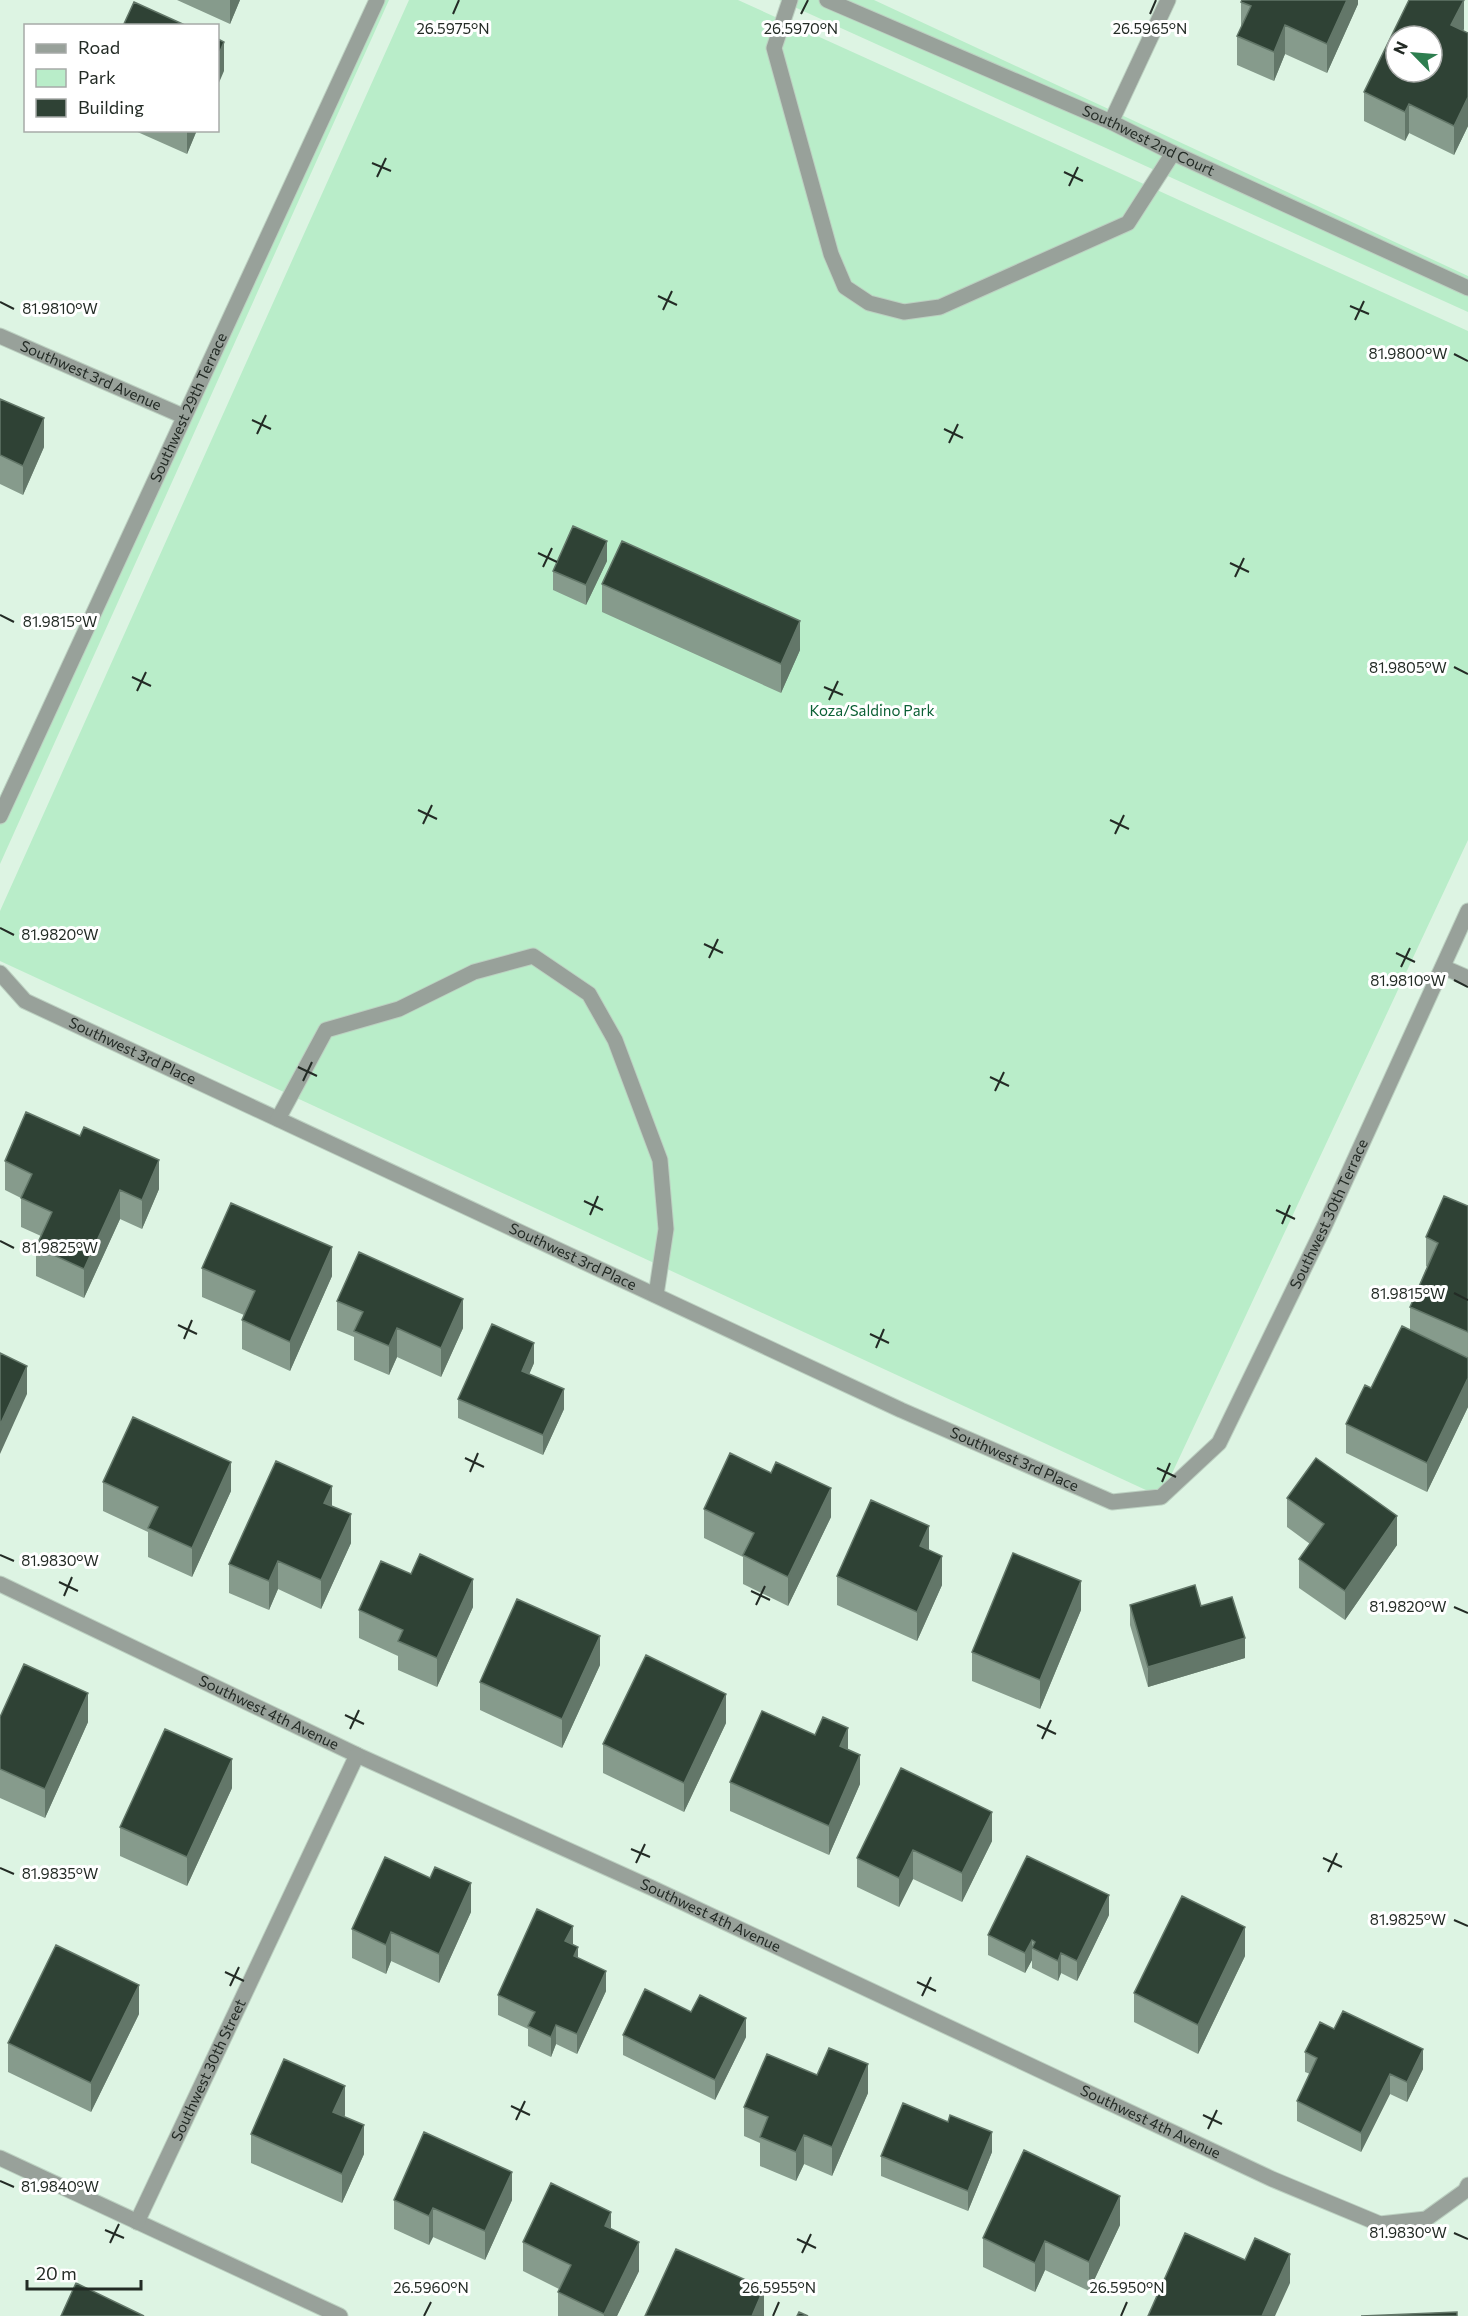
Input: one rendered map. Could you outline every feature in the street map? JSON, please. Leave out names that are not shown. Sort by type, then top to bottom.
[{"type":"street","name":"Southwest 29th Terrace","points":[[0,816],[377,0]]},
{"type":"street","points":[[790,0],[774,48],[831,254],[845,287],[869,303],[904,312],[940,307],[1128,224],[1173,153]]},
{"type":"street","name":"Southwest 2nd Court","points":[[826,0],[1111,122],[1173,153],[1468,288]]},
{"type":"street","points":[[1111,122],[1168,0]]},
{"type":"street","name":"Southwest 3rd Avenue","points":[[0,336],[183,416]]},
{"type":"street","name":"Southwest 30th Terrace","points":[[1161,1497],[1219,1443],[1324,1227],[1468,911]]},
{"type":"street","points":[[278,1119],[326,1030],[399,1009],[474,972],[533,957],[589,994],[615,1040],[660,1160],[666,1229],[656,1295]]},
{"type":"street","points":[[1443,967],[1468,978]]},
{"type":"street","name":"Southwest 3rd Place","points":[[0,973],[26,1001],[901,1410],[1112,1502],[1161,1497]]},
{"type":"street","name":"Southwest 4th Avenue","points":[[0,1584],[357,1755],[652,1888],[1272,2179],[1380,2224],[1426,2219],[1465,2191],[1468,2185]]},
{"type":"street","name":"Southwest 30th Street","points":[[137,2222],[357,1755]]},
{"type":"street","points":[[0,2158],[340,2316]]},
{"type":"green space","points":[[372,0],[389,0],[0,864],[0,796]]},
{"type":"green space","name":"Koza/Saldino Park","points":[[409,0],[738,0],[1468,331],[1468,840],[1161,1497],[0,961],[0,911]]},
{"type":"green space","points":[[779,0],[874,0],[1468,276],[1468,312]]},
{"type":"building","points":[[1242,0],[1347,0],[1327,44],[1285,25],[1274,52],[1237,36],[1251,6],[1241,2]]},
{"type":"building","points":[[1409,0],[1464,0],[1451,25],[1468,33],[1468,97],[1454,126],[1409,104],[1405,112],[1364,92],[1384,51],[1384,84],[1444,84],[1444,24],[1397,24]]},
{"type":"building","points":[[134,2],[183,24],[124,24]]},
{"type":"building","points":[[219,40],[224,42],[219,54]]},
{"type":"building","points":[[0,399],[44,418],[23,466],[0,455]]},
{"type":"building","points":[[573,526],[607,541],[586,585],[553,571]]},
{"type":"building","points":[[622,541],[800,621],[781,664],[602,584]]},
{"type":"building","points":[[26,1112],[80,1136],[84,1127],[159,1160],[142,1200],[120,1190],[84,1269],[36,1247],[52,1212],[21,1198],[32,1174],[5,1161]]},
{"type":"building","points":[[1444,1196],[1468,1206],[1468,1332],[1410,1307],[1438,1243],[1426,1237]]},
{"type":"building","points":[[231,1203],[332,1247],[290,1342],[242,1320],[255,1291],[202,1268]]},
{"type":"building","points":[[359,1252],[463,1299],[441,1348],[397,1328],[389,1346],[354,1331],[363,1312],[337,1301]]},
{"type":"building","points":[[492,1324],[534,1343],[522,1371],[564,1389],[543,1435],[458,1399]]},
{"type":"building","points":[[1402,1326],[1468,1358],[1468,1378],[1427,1463],[1346,1424],[1365,1385],[1371,1388]]},
{"type":"building","points":[[0,1353],[27,1366],[0,1425]]},
{"type":"building","points":[[133,1417],[231,1462],[192,1548],[148,1528],[158,1507],[103,1482]]},
{"type":"building","points":[[730,1453],[771,1473],[776,1462],[831,1488],[788,1577],[743,1555],[754,1533],[704,1509]]},
{"type":"building","points":[[1316,1458],[1397,1516],[1345,1591],[1299,1559],[1324,1524],[1287,1498]]},
{"type":"building","points":[[276,1461],[332,1486],[324,1503],[351,1514],[321,1580],[278,1561],[269,1581],[229,1564]]},
{"type":"building","points":[[871,1500],[929,1526],[920,1546],[942,1556],[917,1612],[837,1576]]},
{"type":"building","points":[[1013,1553],[1081,1581],[1040,1680],[972,1652]]},
{"type":"building","points":[[420,1554],[473,1579],[437,1658],[398,1641],[403,1630],[359,1610],[381,1561],[411,1574]]},
{"type":"building","points":[[1195,1585],[1201,1606],[1232,1597],[1245,1638],[1148,1667],[1130,1605]]},
{"type":"building","points":[[517,1599],[600,1636],[562,1719],[480,1682]]},
{"type":"building","points":[[646,1655],[726,1694],[684,1783],[603,1744]]},
{"type":"building","points":[[24,1664],[88,1693],[45,1789],[0,1769],[0,1717]]},
{"type":"building","points":[[762,1711],[815,1735],[823,1717],[848,1728],[840,1746],[860,1755],[829,1826],[730,1782]]},
{"type":"building","points":[[165,1729],[232,1759],[187,1857],[120,1827]]},
{"type":"building","points":[[901,1768],[992,1812],[962,1873],[913,1850],[899,1878],[857,1858]]},
{"type":"building","points":[[1027,1856],[1109,1895],[1077,1961],[1061,1953],[1058,1961],[1032,1948],[1035,1942],[1032,1940],[1025,1953],[988,1935]]},
{"type":"building","points":[[385,1857],[430,1878],[435,1867],[471,1883],[439,1954],[391,1932],[386,1945],[352,1929]]},
{"type":"building","points":[[1182,1896],[1245,1927],[1198,2025],[1134,1993]]},
{"type":"building","points":[[537,1909],[573,1926],[565,1941],[578,1947],[574,1956],[606,1971],[577,2034],[556,2025],[551,2037],[528,2026],[535,2012],[498,1995]]},
{"type":"building","points":[[56,1945],[139,1985],[91,2083],[8,2043]]},
{"type":"building","points":[[645,1989],[691,2012],[700,1995],[746,2018],[715,2080],[623,2035]]},
{"type":"building","points":[[1343,2011],[1423,2049],[1407,2082],[1390,2074],[1361,2133],[1297,2101],[1317,2058],[1305,2052],[1320,2022],[1334,2029]]},
{"type":"building","points":[[829,2048],[868,2064],[832,2147],[804,2135],[796,2152],[760,2137],[768,2117],[744,2107],[767,2054],[817,2075]]},
{"type":"building","points":[[284,2059],[345,2086],[333,2112],[364,2125],[342,2174],[251,2134]]},
{"type":"building","points":[[903,2103],[948,2122],[950,2115],[992,2132],[968,2191],[881,2156]]},
{"type":"building","points":[[424,2132],[512,2172],[485,2231],[433,2208],[429,2216],[394,2200]]},
{"type":"building","points":[[1024,2150],[1120,2196],[1089,2262],[1045,2241],[1035,2263],[983,2238]]},
{"type":"building","points":[[551,2183],[611,2212],[605,2226],[639,2242],[604,2314],[558,2292],[571,2265],[523,2242]]},
{"type":"building","points":[[1185,2233],[1245,2260],[1255,2238],[1290,2254],[1262,2316],[1148,2316]]},
{"type":"building","points":[[676,2249],[764,2288],[752,2316],[645,2316]]},
{"type":"building","points":[[76,2283],[144,2316],[61,2316]]},
{"type":"building","points":[[1457,2312],[1457,2316],[1361,2316]]}]
